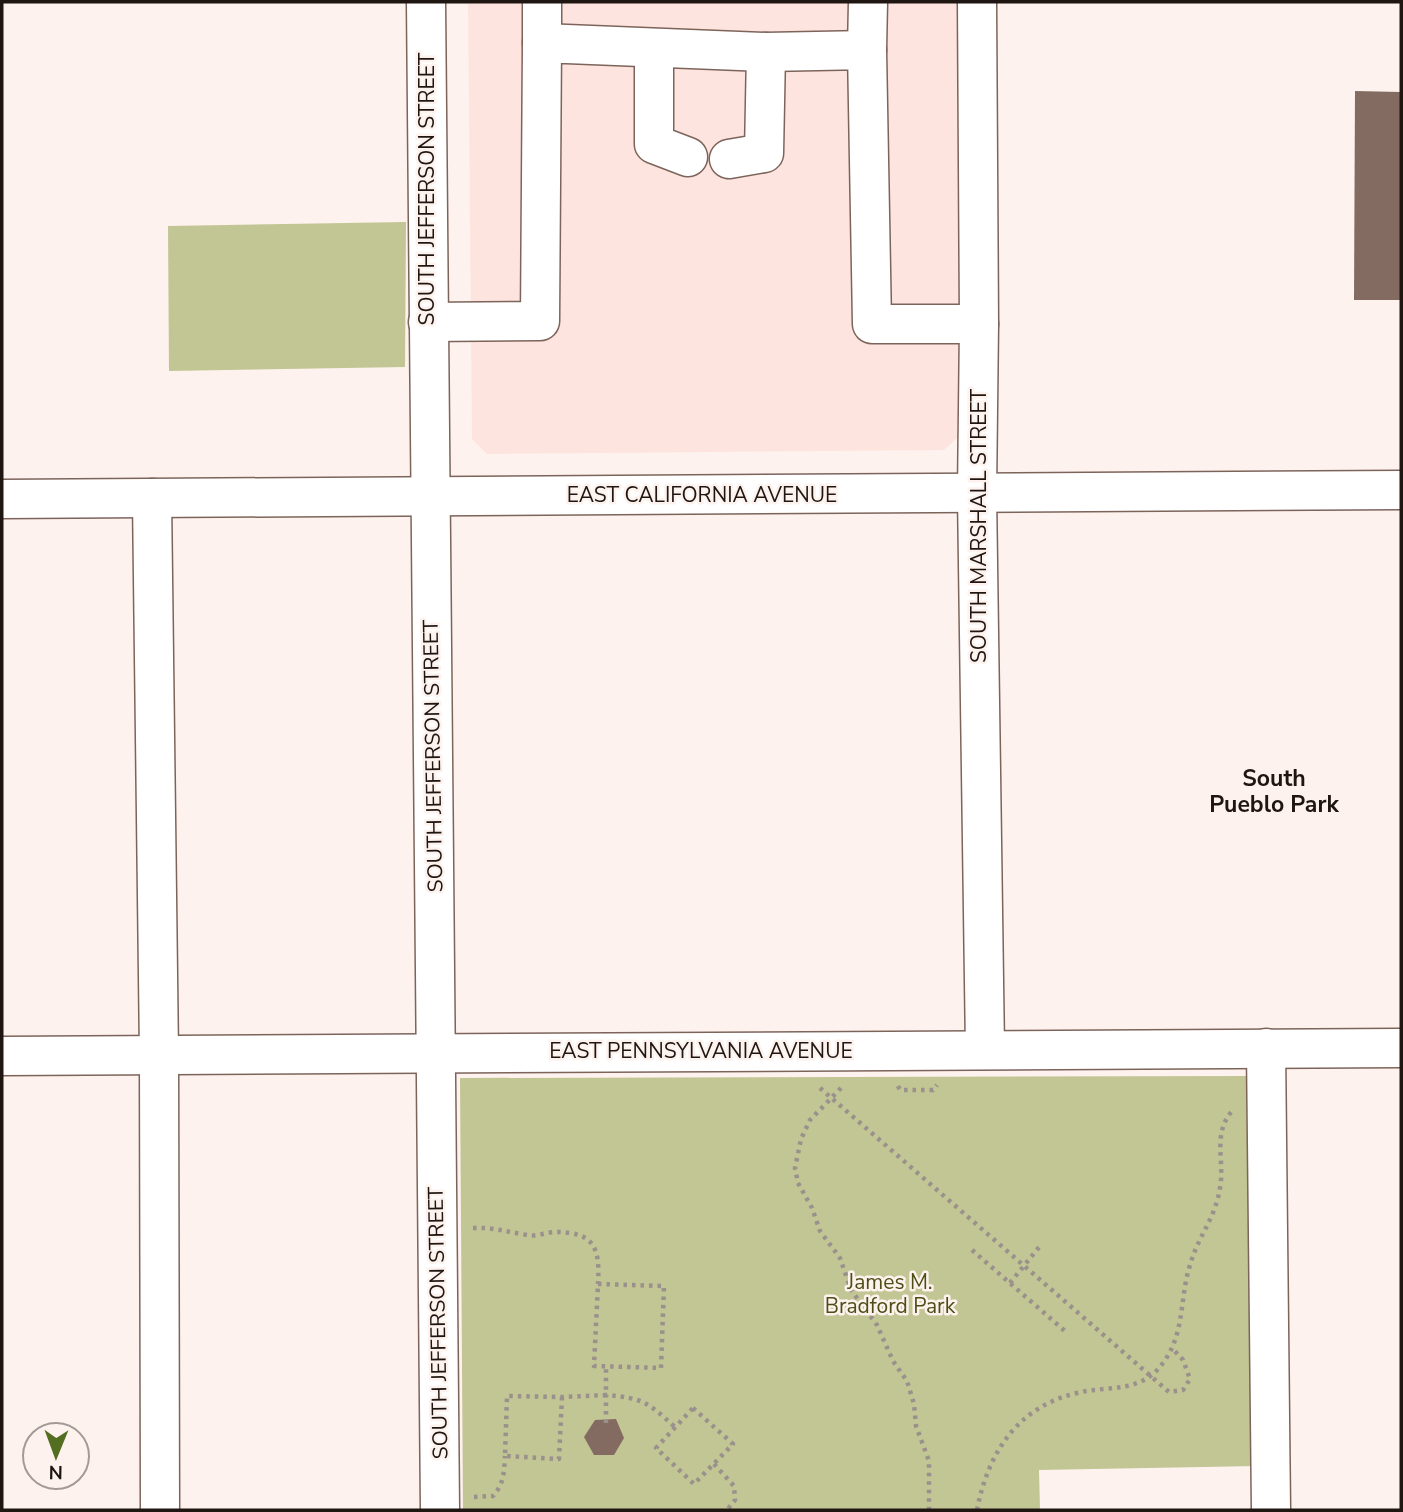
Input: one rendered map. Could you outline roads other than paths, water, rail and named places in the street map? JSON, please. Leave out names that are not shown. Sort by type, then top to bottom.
[{"type":"street","name":"SOUTH JEFFERSON STREET","points":[[426,2],[429,496],[437,1053],[454,1504]]},
{"type":"street","points":[[428,322],[540,321],[542,2]]},
{"type":"street","points":[[868,2],[872,324],[979,324]]},
{"type":"street","name":"SOUTH MARSHALL STREET","points":[[977,2],[979,324],[976,494],[985,1049]]},
{"type":"street","points":[[542,43],[766,52],[867,50]]},
{"type":"street","points":[[654,48],[654,144],[688,158]]},
{"type":"street","points":[[729,159],[764,153],[766,52]]},
{"type":"street","name":"EAST CALIFORNIA AVENUE","points":[[2,499],[1401,490]]},
{"type":"street","points":[[152,498],[159,1055],[160,1510]]},
{"type":"street","points":[[1266,1048],[1270,1510]]},
{"type":"street","name":"EAST PENNSYLVANIA AVENUE","points":[[2,1056],[1401,1048]]},
{"type":"district","name":"South Pueblo Park","points":[[1274,791]]},
{"type":"park label","name":"James M. Bradford Park","points":[[890,1294]]}]
